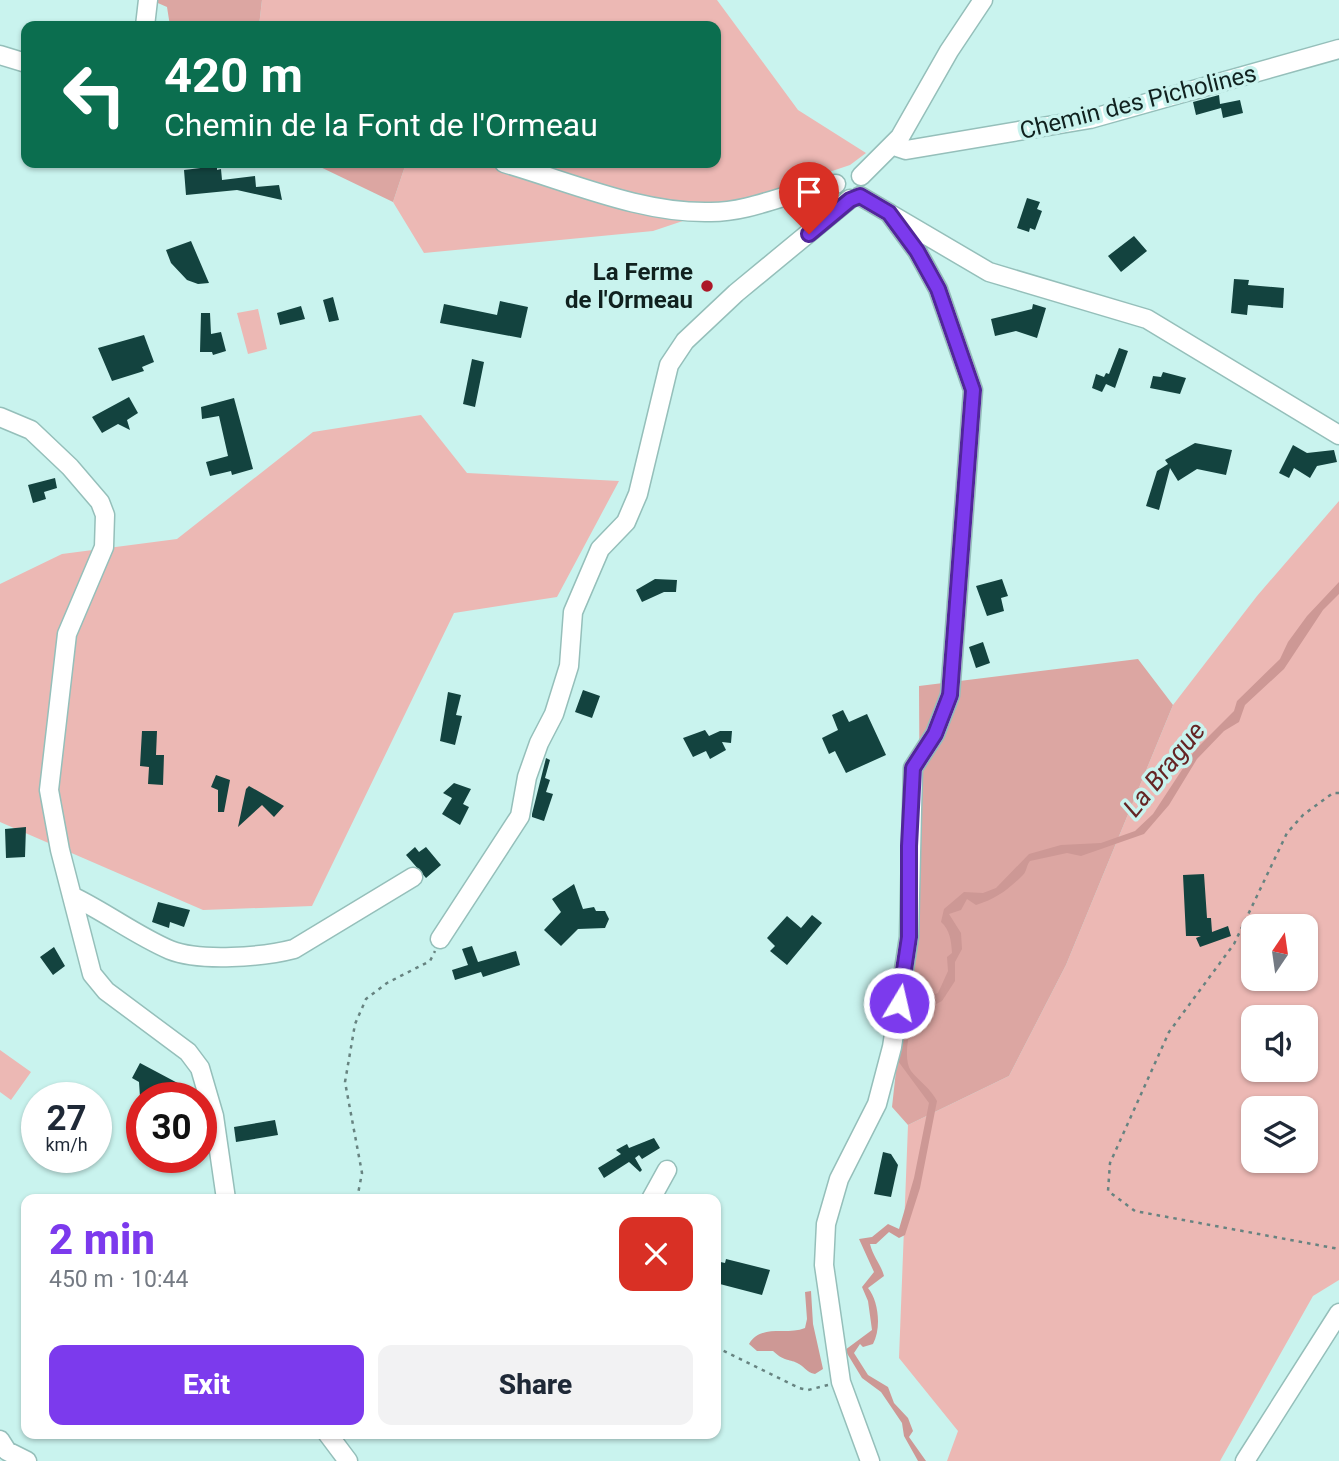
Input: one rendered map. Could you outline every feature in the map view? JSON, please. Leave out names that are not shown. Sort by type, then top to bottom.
[{"type":"street","points":[[146,21],[148,0]]},
{"type":"street","points":[[861,176],[894,146],[983,0]]},
{"type":"street","name":"Chemin des Picholines","points":[[894,146],[906,150],[1090,119],[1339,49]]},
{"type":"street","points":[[0,55],[21,61]]},
{"type":"street","points":[[521,168],[639,203],[713,212],[751,206],[836,184],[846,172],[861,176]]},
{"type":"street","points":[[440,939],[520,816],[527,777],[539,743],[554,714],[569,666],[573,612],[600,550],[626,522],[638,494],[669,365],[685,341],[736,293],[855,198],[865,186],[861,176]]},
{"type":"street","points":[[836,184],[840,195],[855,198],[905,219],[989,272],[1147,319],[1339,435]]},
{"type":"street","points":[[870,1461],[841,1382],[824,1265],[826,1224],[839,1179],[877,1104],[892,1048],[909,937],[909,846],[913,768],[935,734],[950,695],[973,390],[938,289],[917,251],[889,213]]},
{"type":"street","points":[[0,417],[31,430],[70,467],[100,502],[105,515],[104,547],[67,634],[49,790],[60,850],[92,974],[106,990],[188,1052],[200,1068],[214,1116],[225,1194]]},
{"type":"street","points":[[74,897],[171,950],[203,957],[280,953],[295,949],[413,877]]},
{"type":"street","points":[[654,1194],[667,1170]]},
{"type":"street","points":[[1245,1461],[1339,1313]]},
{"type":"street","points":[[332,1439],[348,1461]]},
{"type":"street","points":[[0,1440],[7,1451],[27,1461]]},
{"type":"path","points":[[1339,793],[1333,793],[1303,815],[1287,833],[1234,944],[1168,1032],[1110,1163],[1108,1191],[1135,1212],[1339,1249]]},
{"type":"path","points":[[358,1194],[362,1173],[345,1082],[355,1024],[366,999],[387,983],[430,961],[440,939]]},
{"type":"path","points":[[721,1350],[808,1391],[841,1382]]},
{"type":"shaded area","points":[[151,0],[262,0],[260,21],[169,21],[167,7]]},
{"type":"shaded area","points":[[262,0],[717,0],[798,110],[866,153],[850,165],[653,231],[424,253],[393,202],[404,168],[721,168],[721,21],[260,21]]},
{"type":"shaded area","points":[[322,168],[404,168],[393,202]]},
{"type":"shaded area","points":[[258,309],[267,349],[248,354],[237,313]]},
{"type":"shaded area","points":[[421,415],[467,473],[619,481],[557,597],[454,613],[312,906],[203,910],[0,822],[0,584],[62,554],[177,539],[313,432]]},
{"type":"shaded area","points":[[1339,501],[1339,1280],[1313,1296],[1220,1461],[947,1461],[958,1431],[899,1358],[908,1125],[1009,1076],[1066,965],[1173,705],[1257,596]]},
{"type":"shaded area","points":[[1339,582],[1339,594],[1323,610],[1284,669],[1245,705],[1239,722],[1224,731],[1197,759],[1169,805],[1144,834],[1081,856],[1067,853],[1030,861],[1023,875],[1001,893],[976,905],[967,899],[961,910],[949,914],[961,933],[962,949],[955,962],[955,981],[942,1001],[915,1015],[908,1043],[907,1058],[911,1071],[937,1101],[920,1188],[905,1235],[899,1238],[889,1232],[876,1244],[870,1244],[884,1276],[868,1288],[876,1307],[876,1337],[873,1344],[863,1347],[860,1344],[854,1353],[868,1375],[888,1387],[894,1403],[908,1418],[913,1431],[909,1437],[926,1461],[918,1461],[904,1436],[902,1423],[881,1392],[862,1378],[845,1350],[872,1330],[868,1301],[862,1287],[874,1272],[859,1239],[872,1237],[888,1224],[899,1229],[914,1178],[929,1103],[898,1061],[910,1006],[917,1000],[938,993],[948,971],[947,957],[952,953],[950,936],[941,922],[944,909],[964,892],[983,893],[996,888],[1029,854],[1061,845],[1101,843],[1135,831],[1153,814],[1195,750],[1234,711],[1237,701],[1280,659],[1288,642],[1307,616]]},
{"type":"shaded area","points":[[1138,659],[1173,705],[1066,965],[1009,1076],[908,1125],[892,1107],[920,853],[919,686]]},
{"type":"shaded area","points":[[0,1050],[31,1072],[21,1082],[11,1100],[0,1092]]},
{"type":"shaded area","points":[[811,1291],[813,1324],[823,1369],[815,1374],[773,1351],[757,1351],[749,1344],[754,1338],[767,1332],[805,1328],[805,1292]]},
{"type":"building","points":[[1219,95],[1220,104],[1240,100],[1243,113],[1223,118],[1221,108],[1196,115],[1193,102]]},
{"type":"building","points":[[221,169],[222,180],[255,176],[256,187],[279,185],[282,200],[237,190],[186,195],[184,170]]},
{"type":"building","points":[[1027,198],[1040,202],[1037,209],[1042,211],[1035,230],[1030,228],[1029,232],[1017,228]]},
{"type":"building","points":[[1134,236],[1147,251],[1121,272],[1108,256]]},
{"type":"building","points":[[191,241],[209,283],[198,284],[187,280],[171,263],[166,250]]},
{"type":"building","points":[[1234,279],[1249,280],[1248,285],[1284,288],[1283,308],[1248,305],[1247,315],[1231,313]]},
{"type":"building","points":[[333,297],[339,320],[329,322],[323,300]]},
{"type":"building","points":[[500,301],[528,307],[521,338],[440,323],[444,304],[497,315]]},
{"type":"building","points":[[1033,304],[1046,308],[1037,338],[1016,331],[995,336],[991,319],[1032,309]]},
{"type":"building","points":[[301,306],[305,319],[280,325],[277,313]]},
{"type":"building","points":[[201,313],[210,313],[211,334],[221,332],[226,351],[213,355],[212,352],[200,352]]},
{"type":"building","points":[[144,335],[154,362],[142,367],[144,371],[112,381],[98,348]]},
{"type":"building","points":[[1119,348],[1128,351],[1115,388],[1106,384],[1102,392],[1092,388],[1096,374],[1104,377],[1106,373],[1109,374]]},
{"type":"building","points":[[472,359],[484,362],[475,407],[463,404]]},
{"type":"building","points":[[1163,372],[1186,378],[1180,394],[1150,388],[1153,376],[1161,377]]},
{"type":"building","points":[[129,397],[138,413],[127,420],[130,430],[118,424],[102,433],[92,417]]},
{"type":"building","points":[[234,398],[253,469],[232,475],[231,471],[210,476],[206,462],[228,456],[219,416],[202,419],[201,407]]},
{"type":"building","points":[[1195,443],[1232,450],[1226,475],[1197,469],[1178,481],[1170,468],[1159,510],[1146,506],[1157,471],[1168,464],[1165,460]]},
{"type":"building","points":[[1293,445],[1307,453],[1334,450],[1337,462],[1317,466],[1310,478],[1294,468],[1289,478],[1279,473]]},
{"type":"building","points":[[55,478],[57,488],[44,492],[46,499],[33,503],[28,485]]},
{"type":"building","points":[[655,579],[677,580],[676,592],[664,592],[642,602],[636,590]]},
{"type":"building","points":[[1002,579],[1008,596],[1001,598],[1004,611],[987,616],[976,586]]},
{"type":"building","points":[[983,642],[990,663],[976,668],[969,647]]},
{"type":"building","points":[[583,690],[600,696],[592,718],[575,712]]},
{"type":"building","points":[[448,692],[461,695],[456,715],[462,716],[455,745],[440,741]]},
{"type":"building","points":[[843,710],[849,722],[867,714],[886,755],[846,773],[835,751],[829,754],[822,738],[838,730],[832,715]]},
{"type":"building","points":[[705,730],[709,736],[720,731],[732,731],[731,743],[722,742],[726,750],[710,759],[706,751],[693,757],[683,738]]},
{"type":"building","points":[[142,731],[157,731],[156,755],[164,755],[163,785],[148,784],[149,767],[140,766]]},
{"type":"building","points":[[546,758],[550,760],[545,778],[550,780],[546,792],[553,794],[544,821],[532,817],[532,814]]},
{"type":"building","points":[[216,775],[230,780],[224,812],[218,812],[218,790],[211,787]]},
{"type":"building","points":[[454,783],[471,789],[463,804],[469,807],[460,825],[442,814],[452,798],[443,793]]},
{"type":"building","points":[[249,786],[284,806],[274,817],[262,805],[238,827],[246,789]]},
{"type":"building","points":[[26,827],[25,857],[6,858],[5,829]]},
{"type":"building","points":[[415,847],[419,852],[426,847],[441,865],[426,878],[406,855]]},
{"type":"building","points":[[1204,874],[1207,918],[1211,918],[1212,932],[1228,926],[1231,936],[1200,947],[1196,938],[1201,936],[1186,936],[1183,875]]},
{"type":"building","points":[[574,884],[583,909],[594,907],[596,911],[605,911],[609,919],[605,928],[578,929],[561,946],[544,930],[561,912],[552,899]]},
{"type":"building","points":[[158,902],[190,910],[184,927],[170,922],[169,928],[152,922]]},
{"type":"building","points":[[812,915],[822,923],[787,965],[770,951],[775,946],[767,938],[787,916],[801,928]]},
{"type":"building","points":[[472,946],[478,962],[516,951],[520,965],[483,977],[481,972],[455,980],[452,970],[468,965],[462,949]]},
{"type":"building","points":[[54,947],[65,966],[53,975],[40,957]]},
{"type":"building","points":[[140,1063],[176,1082],[139,1082],[132,1078]]},
{"type":"building","points":[[275,1120],[278,1135],[236,1142],[234,1127]]},
{"type":"building","points":[[654,1138],[660,1148],[642,1159],[639,1155],[635,1158],[642,1170],[640,1172],[629,1162],[604,1178],[598,1168],[621,1154],[616,1150],[627,1144],[629,1148]]},
{"type":"building","points":[[883,1152],[891,1154],[898,1165],[891,1197],[874,1194]]},
{"type":"building","points":[[726,1259],[770,1270],[762,1295],[721,1284],[721,1262],[725,1263]]},
{"type":"place","name":"La Ferme de l'Ormeau","points":[[707,286]]},
{"type":"route","points":[[809,234],[850,200],[860,196],[889,213],[917,251],[938,289],[958,338],[973,390],[950,695],[935,734],[913,768],[909,846],[909,937],[899,1003]]},
{"type":"water label","name":"La Brague","points":[[1164,769]]}]
